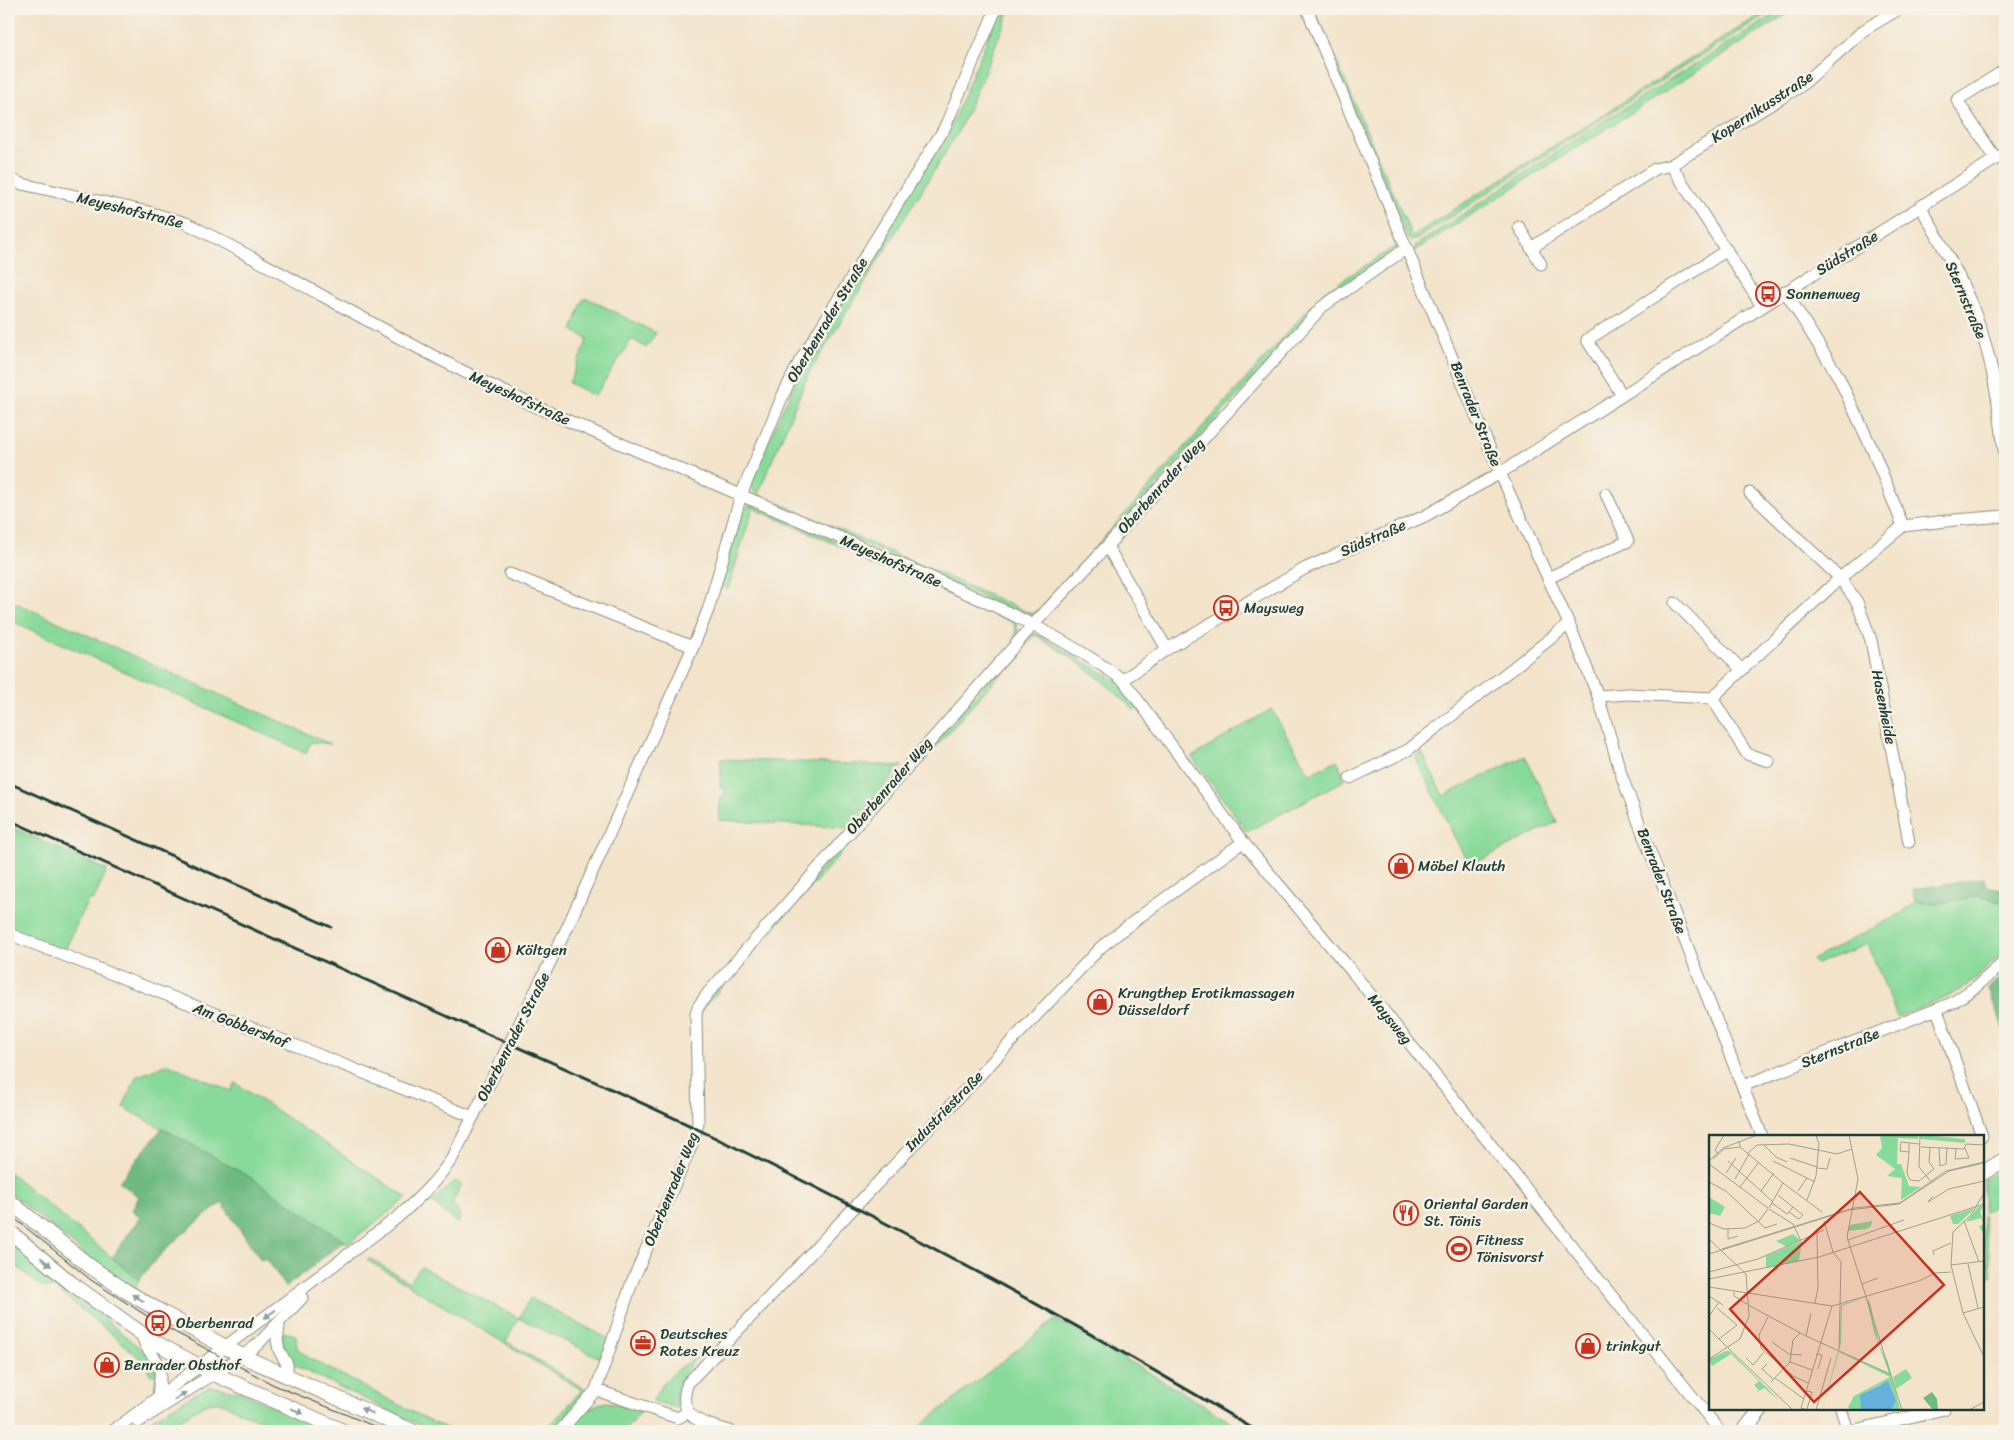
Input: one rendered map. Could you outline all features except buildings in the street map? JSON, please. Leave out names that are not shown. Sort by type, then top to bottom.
[{"type":"main road","points":[[1984,1172],[2005,1159]]},
{"type":"main road","points":[[9,1201],[91,1267],[126,1291],[242,1356],[412,1431]]},
{"type":"main road","points":[[9,1231],[71,1283],[142,1334],[199,1367],[343,1431]]},
{"type":"main road","points":[[1744,1431],[1761,1410]]},
{"type":"street","name":"Oberbenrader Straße","points":[[113,1431],[324,1275],[398,1217],[428,1190],[454,1157],[567,928],[693,647],[708,610],[741,495],[783,395],[800,361],[944,129],[996,9]]},
{"type":"street","name":"Benrader Straße","points":[[1307,9],[1500,473],[1569,624],[1598,696],[1622,777],[1762,1135]]},
{"type":"street","name":"Kopernikusstraße","points":[[1532,248],[1655,169],[1670,165],[1801,86],[1864,30],[1899,9]]},
{"type":"street","name":"Südstraße","points":[[1123,680],[1167,649],[1306,568],[1425,516],[1500,473],[2001,156],[1958,100],[2005,70]]},
{"type":"street","points":[[1670,165],[1762,306]]},
{"type":"street","name":"Meyeshofstraße","points":[[9,179],[22,184],[148,212],[186,223],[464,372],[540,408],[929,577],[1036,628]]},
{"type":"street","name":"Sternstraße","points":[[1921,206],[1958,274],[1981,330],[1996,386],[2005,458]]},
{"type":"street","points":[[1518,228],[1541,264]]},
{"type":"street","name":"Oberbenrader Weg","points":[[560,1431],[596,1390],[632,1282],[689,1152],[696,1129],[696,1014],[698,1007],[727,970],[1108,548],[1322,307],[1407,248]]},
{"type":"street","points":[[1622,395],[1587,340],[1726,250]]},
{"type":"street","points":[[1785,291],[1838,376],[1874,453],[1903,526]]},
{"type":"street","name":"Hasenheide","points":[[1750,493],[1840,578],[1857,602],[1871,640],[1909,842]]},
{"type":"street","points":[[1548,578],[1628,541],[1606,494]]},
{"type":"street","points":[[1598,696],[1628,694],[1712,698],[1840,578],[1903,526],[2005,516]]},
{"type":"street","points":[[1108,548],[1167,649]]},
{"type":"street","points":[[510,574],[693,647]]},
{"type":"street","points":[[1675,603],[1742,670]]},
{"type":"street","points":[[1350,778],[1408,750],[1569,624]]},
{"type":"street","name":"Maysweg","points":[[1036,628],[1104,666],[1123,680],[1243,842],[1354,974],[1720,1431]]},
{"type":"street","points":[[1712,698],[1747,754],[1768,761]]},
{"type":"street","name":"Industriestraße","points":[[688,1412],[683,1395],[688,1383],[1101,946],[1243,842]]},
{"type":"street","name":"Am Gobbershof","points":[[9,934],[473,1116]]},
{"type":"street","name":"Sternstraße","points":[[1744,1086],[1937,1010],[1965,995],[2005,961]]},
{"type":"street","points":[[1937,1010],[1982,1135]]},
{"type":"street","name":"Oberbenrader Straße","points":[[124,1431],[257,1345],[324,1275]]},
{"type":"street","points":[[278,1323],[277,1340],[279,1350],[287,1364],[287,1376]]},
{"type":"street","points":[[142,1334],[146,1346],[159,1366],[161,1376],[158,1391],[159,1397]]},
{"type":"street","points":[[596,1390],[678,1418],[688,1412],[703,1423],[730,1431]]},
{"type":"street","points":[[1841,1410],[1849,1431],[1940,1410]]},
{"type":"green space","points":[[1000,9],[1010,9],[958,132],[809,373],[758,494],[1032,614],[1039,610],[1324,292],[1399,244],[1395,252],[1327,297],[1042,612],[1034,615],[1022,615],[758,496],[751,484],[781,412],[803,367],[950,127]]},
{"type":"green space","points":[[1311,9],[1314,9],[1412,236],[1769,9],[1776,9],[1599,120],[1412,241],[1408,239]]},
{"type":"green space","points":[[1784,9],[1795,9],[1414,251],[1416,245],[1599,124]]},
{"type":"green space","points":[[587,298],[656,333],[646,348],[632,339],[595,396],[569,383],[588,339],[572,330],[583,300]]},
{"type":"green space","points":[[754,505],[1015,621],[1019,633],[1012,640],[1016,634],[1014,624],[1010,621],[753,508],[728,589],[720,585],[740,514],[748,506]]},
{"type":"green space","points":[[9,600],[330,744],[311,742],[306,753],[9,620]]},
{"type":"green space","points":[[1036,633],[1122,684],[1138,708],[1134,710],[1087,669],[1035,635],[698,1014],[713,990],[1028,636]]},
{"type":"green space","points":[[1271,709],[1310,774],[1337,760],[1345,780],[1247,832],[1192,757]]},
{"type":"green space","points":[[1422,753],[1443,796],[1525,756],[1557,822],[1469,866],[1415,757]]},
{"type":"green space","points":[[721,759],[902,766],[848,828],[719,820],[720,797],[724,797],[725,788],[720,788]]},
{"type":"green space","points":[[9,826],[107,870],[94,899],[88,900],[64,952],[9,930],[9,841],[13,832],[9,829]]},
{"type":"green space","points":[[1984,878],[1986,886],[2005,890],[2005,903],[1979,896],[1935,904],[1915,902],[1913,889]]},
{"type":"green space","points":[[1979,896],[2005,903],[2005,950],[1984,971],[1961,989],[1913,1011],[1897,1017],[1868,944],[1816,964],[1812,960],[1900,914],[1915,902],[1935,904]]},
{"type":"green space","points":[[2005,973],[2005,1033],[1988,989]]},
{"type":"green space","points":[[168,1064],[231,1091],[235,1083],[407,1198],[347,1244],[253,1179],[123,1107],[136,1077]]},
{"type":"green space","points":[[162,1128],[253,1179],[344,1241],[286,1287],[266,1258],[261,1260],[222,1203],[178,1238],[157,1258],[139,1280],[112,1258],[140,1217],[132,1210],[139,1197],[119,1182]]},
{"type":"green space","points":[[2005,1166],[2005,1197],[1984,1212],[1984,1179]]},
{"type":"green space","points":[[9,1172],[139,1280],[135,1290],[93,1261],[9,1192]]},
{"type":"green space","points":[[455,1181],[462,1185],[452,1203],[461,1216],[458,1223],[431,1202]]},
{"type":"green space","points":[[1984,1222],[1992,1275],[1984,1277]]},
{"type":"green space","points":[[9,1238],[149,1356],[158,1376],[150,1374],[143,1361],[55,1288],[41,1287],[9,1260]]},
{"type":"green space","points":[[369,1258],[409,1282],[421,1267],[519,1318],[506,1341],[588,1391],[553,1431],[545,1431],[582,1390],[367,1260]]},
{"type":"green space","points":[[530,1298],[609,1339],[602,1359],[519,1318]]},
{"type":"green space","points":[[1056,1319],[1189,1396],[1244,1431],[914,1431]]},
{"type":"green space","points":[[283,1332],[296,1335],[297,1348],[309,1358],[434,1423],[454,1431],[432,1431],[298,1367],[283,1348]]},
{"type":"green space","points":[[702,1353],[686,1371],[678,1384],[677,1408],[653,1401],[661,1386],[667,1380],[680,1368]]},
{"type":"green space","points":[[211,1386],[240,1392],[329,1431],[305,1432],[287,1429],[258,1420],[220,1402],[213,1402],[205,1404],[161,1431],[132,1431]]},
{"type":"green space","points":[[607,1402],[642,1411],[624,1431],[567,1431],[589,1409]]},
{"type":"tram line","points":[[9,1214],[91,1280],[158,1323],[274,1385],[386,1431]]},
{"type":"railway","points":[[9,783],[331,927]]},
{"type":"railway","points":[[9,820],[624,1095],[769,1164],[981,1274],[1120,1351],[1257,1431]]},
{"type":"place","name":"Sonnenweg","points":[[1768,294]]},
{"type":"place","name":"Maysweg","points":[[1226,608]]},
{"type":"place","name":"Möbel Klauth","points":[[1401,866]]},
{"type":"place","name":"Költgen","points":[[498,950]]},
{"type":"place","name":"Krungthep Erotikmassagen Düsseldorf","points":[[1100,1002]]},
{"type":"place","name":"Oriental Garden St. Tönis","points":[[1406,1213]]},
{"type":"place","name":"Fitness Tönisvorst","points":[[1459,1249]]},
{"type":"place","name":"Oberbenrad","points":[[158,1323]]},
{"type":"place","name":"Deutsches Rotes Kreuz","points":[[643,1343]]},
{"type":"place","name":"trinkgut","points":[[1588,1346]]},
{"type":"place","name":"Benrader Obsthof","points":[[107,1365]]}]
